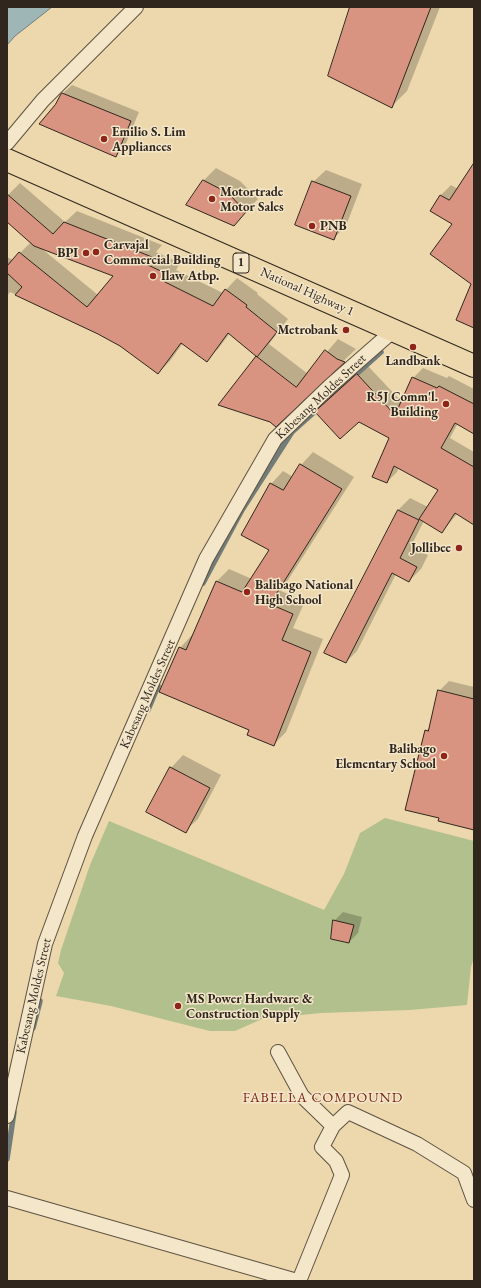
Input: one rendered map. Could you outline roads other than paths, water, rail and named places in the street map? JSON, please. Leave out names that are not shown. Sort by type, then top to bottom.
[{"type":"highway","name":"National Highway 1","points":[[7,160],[474,366]]},
{"type":"street","points":[[7,143],[43,100],[136,7]]},
{"type":"street","name":"Kabesang Moldes Street","points":[[7,1116],[45,944],[85,836],[206,559],[275,439],[330,386],[394,330]]},
{"type":"street","points":[[278,1052],[302,1096],[333,1126]]},
{"type":"street","points":[[7,1198],[259,1275],[298,1281],[342,1175],[336,1161],[322,1147],[333,1126],[348,1112],[417,1144],[464,1173],[474,1200]]},
{"type":"water","points":[[7,7],[52,7],[15,36],[7,45]]},
{"type":"waterway","points":[[203,583],[242,510],[292,432],[381,352]]},
{"type":"waterway","points":[[148,710],[158,686]]},
{"type":"waterway","points":[[33,1028],[40,1001]]},
{"type":"waterway","points":[[7,1159],[14,1112]]},
{"type":"place","name":"Emilio S. Lim Appliances","points":[[104,139]]},
{"type":"place","name":"Motortrade Motor Sales","points":[[212,199]]},
{"type":"place","name":"PNB","points":[[312,226]]},
{"type":"place","name":"Carvajal Commercial Building","points":[[96,252]]},
{"type":"place","name":"BPI","points":[[86,253]]},
{"type":"place","name":"Ilaw Atbp.","points":[[153,276]]},
{"type":"place","name":"Metrobank","points":[[346,330]]},
{"type":"place","name":"Landbank","points":[[413,347]]},
{"type":"place","name":"R5J Comm'l. Building","points":[[446,404]]},
{"type":"place","name":"Jollibee","points":[[459,548]]},
{"type":"place","name":"Balibago National High School","points":[[247,592]]},
{"type":"place","name":"Balibago Elementary School","points":[[444,756]]},
{"type":"place","name":"MS Power Hardware & Construction Supply","points":[[178,1006]]},
{"type":"district","name":"FABELLA COMPOUND","points":[[323,1098]]}]
